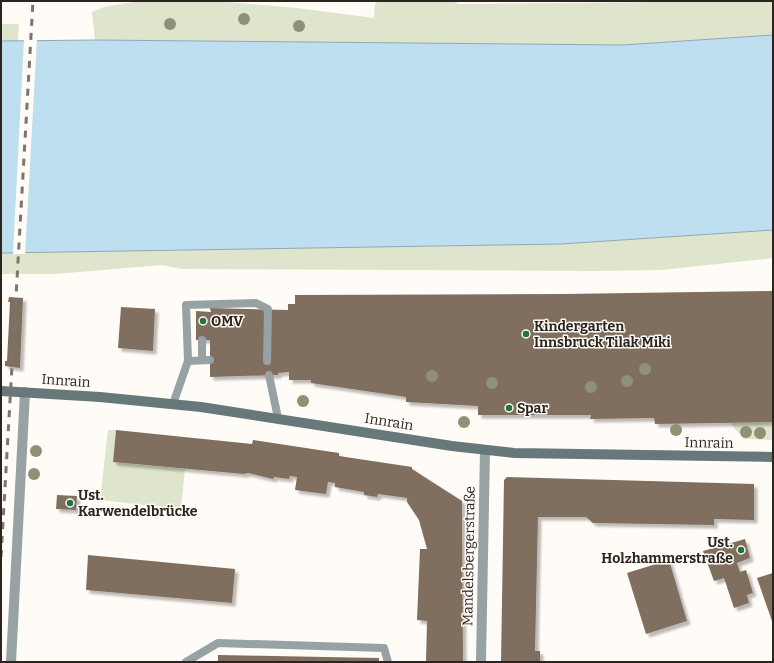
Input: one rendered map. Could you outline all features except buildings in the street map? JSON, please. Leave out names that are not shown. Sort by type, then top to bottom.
[{"type":"main road","name":"Innrain","points":[[1,391],[173,404],[278,418],[452,446],[514,453],[773,457]]},
{"type":"street","points":[[11,662],[25,392]]},
{"type":"street","name":"Mandelsbergerstraße","points":[[481,662],[485,450]]},
{"type":"lane","points":[[173,404],[188,361],[186,305],[202,308],[256,303],[268,309],[267,361]]},
{"type":"lane","points":[[188,361],[206,360],[202,340]]},
{"type":"lane","points":[[270,375],[278,418]]},
{"type":"lane","points":[[186,662],[218,643],[384,648],[388,662]]},
{"type":"lane","points":[[202,652],[202,662]]},
{"type":"green space","points":[[139,1],[216,1],[297,8],[374,18],[375,4],[379,1],[450,1],[460,4],[773,1],[773,35],[623,45],[95,40],[92,12],[104,7]]},
{"type":"green space","points":[[1,24],[19,24],[18,41],[1,41]]},
{"type":"green space","points":[[773,230],[773,258],[661,270],[182,269],[162,265],[55,274],[1,274],[1,253],[561,244]]},
{"type":"green space","points":[[773,422],[773,440],[744,439],[730,423]]},
{"type":"green space","points":[[108,430],[116,430],[113,462],[185,469],[181,509],[100,500]]},
{"type":"water","points":[[773,35],[773,230],[561,244],[1,253],[1,41],[95,40],[623,45]]},
{"type":"pier","points":[[24,39],[37,39],[25,254],[13,254]]},
{"type":"railway","points":[[1,557],[33,1]]},
{"type":"place","name":"OMV","points":[[203,321]]},
{"type":"place","name":"Kindergarten Innsbruck Tilak Miki","points":[[526,334]]},
{"type":"place","name":"Spar","points":[[509,408]]},
{"type":"place","name":"Ust. Karwendelbrücke","points":[[70,503]]},
{"type":"place","name":"Ust. Holzhammerstraße","points":[[741,550]]}]
